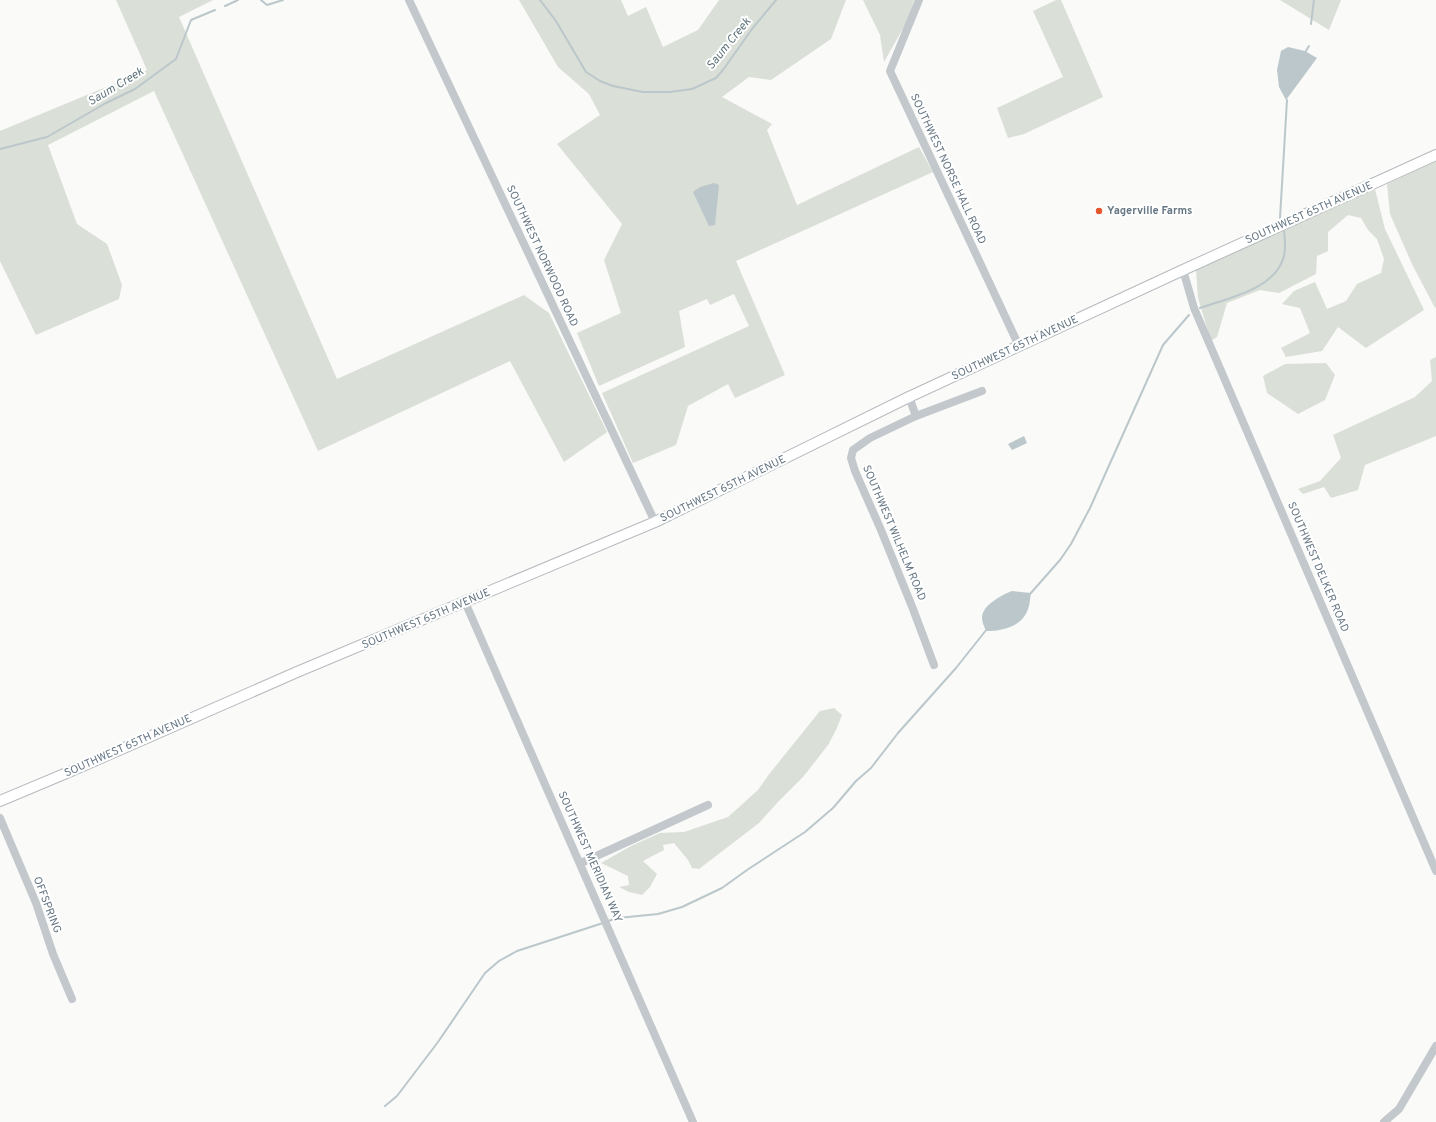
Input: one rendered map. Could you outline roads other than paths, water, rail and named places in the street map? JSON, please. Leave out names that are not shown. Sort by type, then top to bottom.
[{"type":"main road","name":"SOUTHWEST 65TH AVENUE","points":[[0,801],[70,772],[297,672],[655,522],[1019,346],[1436,155]]},
{"type":"street","name":"SOUTHWEST NORWOOD ROAD","points":[[409,0],[655,522]]},
{"type":"street","name":"SOUTHWEST NORSE HALL ROAD","points":[[919,0],[890,71],[1019,346]]},
{"type":"street","name":"SOUTHWEST DELKER ROAD","points":[[1183,270],[1190,297],[1200,322],[1436,871]]},
{"type":"street","points":[[909,398],[916,416],[982,391]]},
{"type":"street","name":"SOUTHWEST WILHELM ROAD","points":[[916,416],[859,445],[853,450],[851,458],[855,471],[913,609],[934,666]]},
{"type":"street","name":"SOUTHWEST MERIDIAN WAY","points":[[465,602],[581,863],[693,1122]]},
{"type":"street","points":[[581,863],[708,805]]},
{"type":"street","name":"OFFSPRING","points":[[0,818],[36,903],[72,999]]},
{"type":"street","points":[[1384,1122],[1399,1108],[1436,1046]]},
{"type":"waterway","name":"Saum Creek","points":[[225,6],[238,0]]},
{"type":"waterway","name":"Saum Creek","points":[[261,0],[267,5],[283,0]]},
{"type":"waterway","name":"Saum Creek","points":[[540,0],[556,21],[586,72],[600,81],[613,86],[643,92],[670,92],[692,89],[716,78],[752,29],[776,0]]},
{"type":"waterway","points":[[1311,24],[1314,0]]},
{"type":"waterway","name":"Saum Creek","points":[[0,149],[47,137],[106,103],[135,89],[176,59],[191,20],[215,10]]},
{"type":"waterway","points":[[1304,54],[1309,46]]},
{"type":"waterway","points":[[1280,218],[1287,100]]},
{"type":"waterway","points":[[1200,308],[1250,291],[1271,277],[1279,267],[1284,256],[1284,231]]},
{"type":"waterway","points":[[1030,594],[1060,560],[1071,544],[1090,508],[1163,345],[1189,315]]},
{"type":"waterway","points":[[608,921],[618,918],[658,914],[682,907],[722,888],[805,832],[833,808],[856,781],[871,768],[898,733],[956,668],[987,629]]},
{"type":"waterway","points":[[385,1106],[397,1096],[438,1042],[485,973],[499,961],[517,951],[603,923]]},
{"type":"place","name":"Yagerville Farms","points":[[1099,211]]}]
